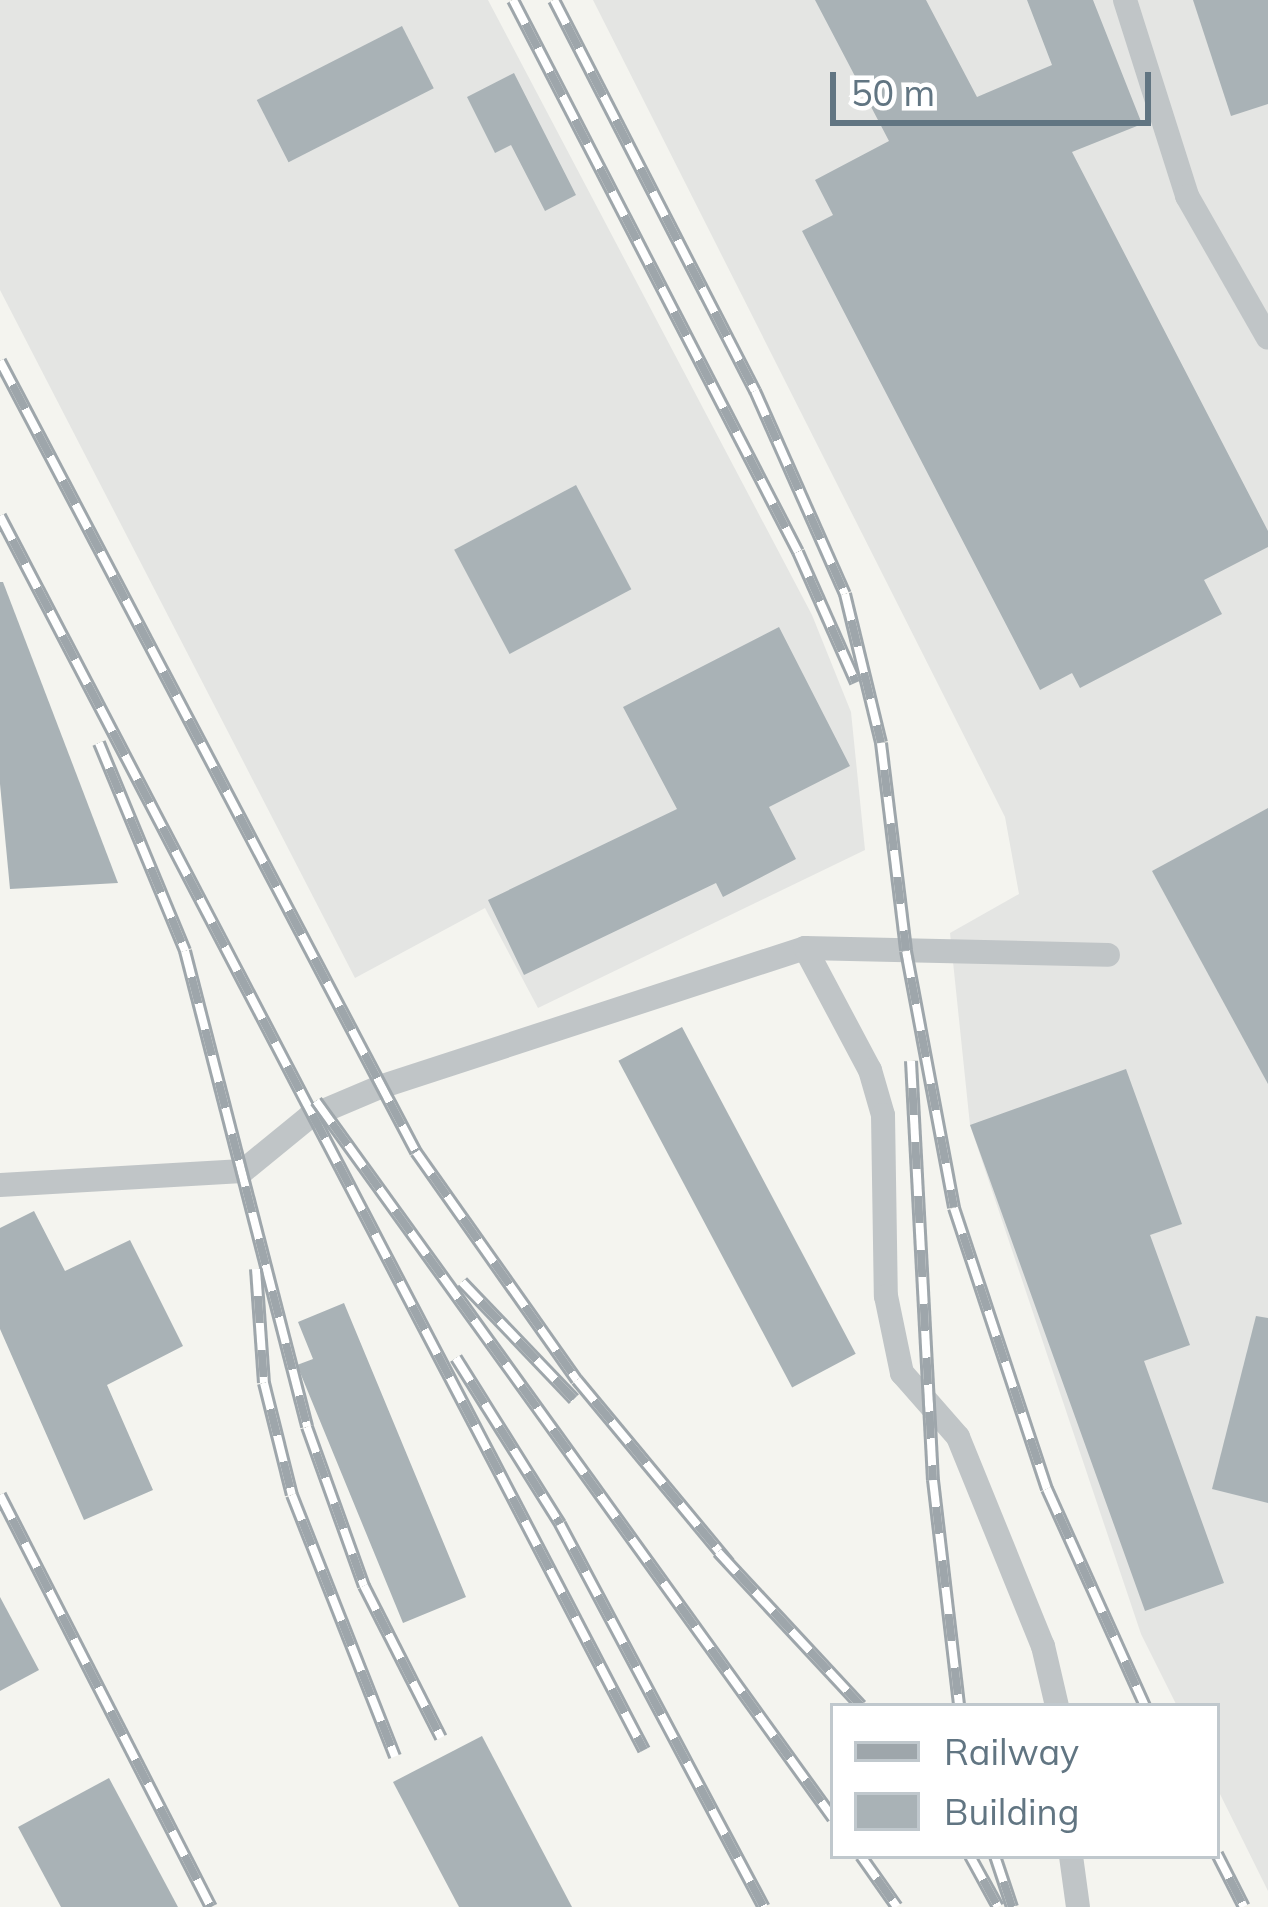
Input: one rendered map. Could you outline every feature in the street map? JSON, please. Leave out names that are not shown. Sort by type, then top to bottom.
[{"type":"lane","points":[[1125,0],[1187,196],[1268,338]]},
{"type":"lane","points":[[805,948],[870,1070],[883,1115],[886,1296],[902,1373],[964,1450],[1042,1646],[1057,1703]]},
{"type":"lane","points":[[0,1185],[243,1171],[309,1117],[361,1095],[805,948],[1108,956]]},
{"type":"lane","points":[[1071,1859],[1078,1907]]},
{"type":"shaded area","points":[[0,0],[488,0],[812,615],[851,712],[865,850],[538,1008],[485,908],[355,978],[0,290]]},
{"type":"shaded area","points":[[593,0],[1268,0],[1268,1891],[1220,1794],[1220,1703],[1176,1703],[1141,1634],[970,1125],[950,933],[1019,894],[1005,817]]},
{"type":"building","points":[[815,0],[926,0],[977,97],[1052,65],[1027,0],[1093,0],[1142,124],[1072,152],[1268,531],[1268,547],[1204,580],[1222,614],[1080,688],[1072,673],[1040,690],[802,231],[833,215],[815,180],[889,141]]},
{"type":"building","points":[[1193,0],[1268,0],[1268,104],[1231,116]]},
{"type":"building","points":[[402,26],[434,88],[289,162],[257,100]]},
{"type":"building","points":[[514,73],[576,195],[545,211],[511,145],[495,153],[467,97]]},
{"type":"building","points":[[576,485],[631,589],[510,654],[454,550]]},
{"type":"building","points":[[0,582],[118,883],[10,889],[0,784]]},
{"type":"building","points":[[779,627],[850,766],[769,807],[796,859],[723,897],[716,883],[524,975],[488,900],[677,809],[623,707]]},
{"type":"building","points":[[1268,808],[1268,1084],[1152,871]]},
{"type":"building","points":[[682,1027],[856,1354],[792,1387],[618,1061]]},
{"type":"building","points":[[1126,1069],[1182,1224],[1150,1235],[1190,1345],[1144,1361],[1224,1583],[1145,1611],[970,1125]]},
{"type":"building","points":[[34,1211],[65,1271],[130,1240],[183,1346],[107,1385],[153,1490],[84,1520],[0,1329],[0,1228]]},
{"type":"building","points":[[344,1303],[466,1597],[403,1623],[297,1365],[313,1359],[298,1322]]},
{"type":"building","points":[[1256,1316],[1268,1318],[1268,1503],[1212,1489]]},
{"type":"building","points":[[0,1597],[39,1670],[0,1691]]},
{"type":"building","points":[[482,1736],[572,1907],[459,1907],[393,1782]]},
{"type":"building","points":[[109,1778],[178,1907],[61,1907],[18,1827]]},
{"type":"railway","points":[[513,0],[798,552],[856,683]]},
{"type":"railway","points":[[554,0],[755,391],[845,594],[881,743],[906,951],[954,1208],[1047,1489],[1144,1703]]},
{"type":"railway","points":[[0,361],[416,1152],[577,1380],[729,1563]]},
{"type":"railway","points":[[0,516],[644,1750]]},
{"type":"railway","points":[[99,743],[185,951],[307,1427],[364,1586],[441,1738]]},
{"type":"railway","points":[[911,1061],[933,1480],[959,1703]]},
{"type":"railway","points":[[316,1101],[830,1814]]},
{"type":"railway","points":[[256,1269],[264,1383],[292,1495],[395,1756]]},
{"type":"railway","points":[[462,1282],[574,1399]]},
{"type":"railway","points":[[456,1358],[560,1524],[764,1907]]},
{"type":"railway","points":[[0,1495],[211,1907]]},
{"type":"railway","points":[[718,1552],[858,1703]]},
{"type":"railway","points":[[863,1859],[897,1907]]},
{"type":"railway","points":[[972,1859],[998,1907]]},
{"type":"railway","points":[[996,1859],[1012,1907]]},
{"type":"railway","points":[[1220,1859],[1244,1907]]}]
